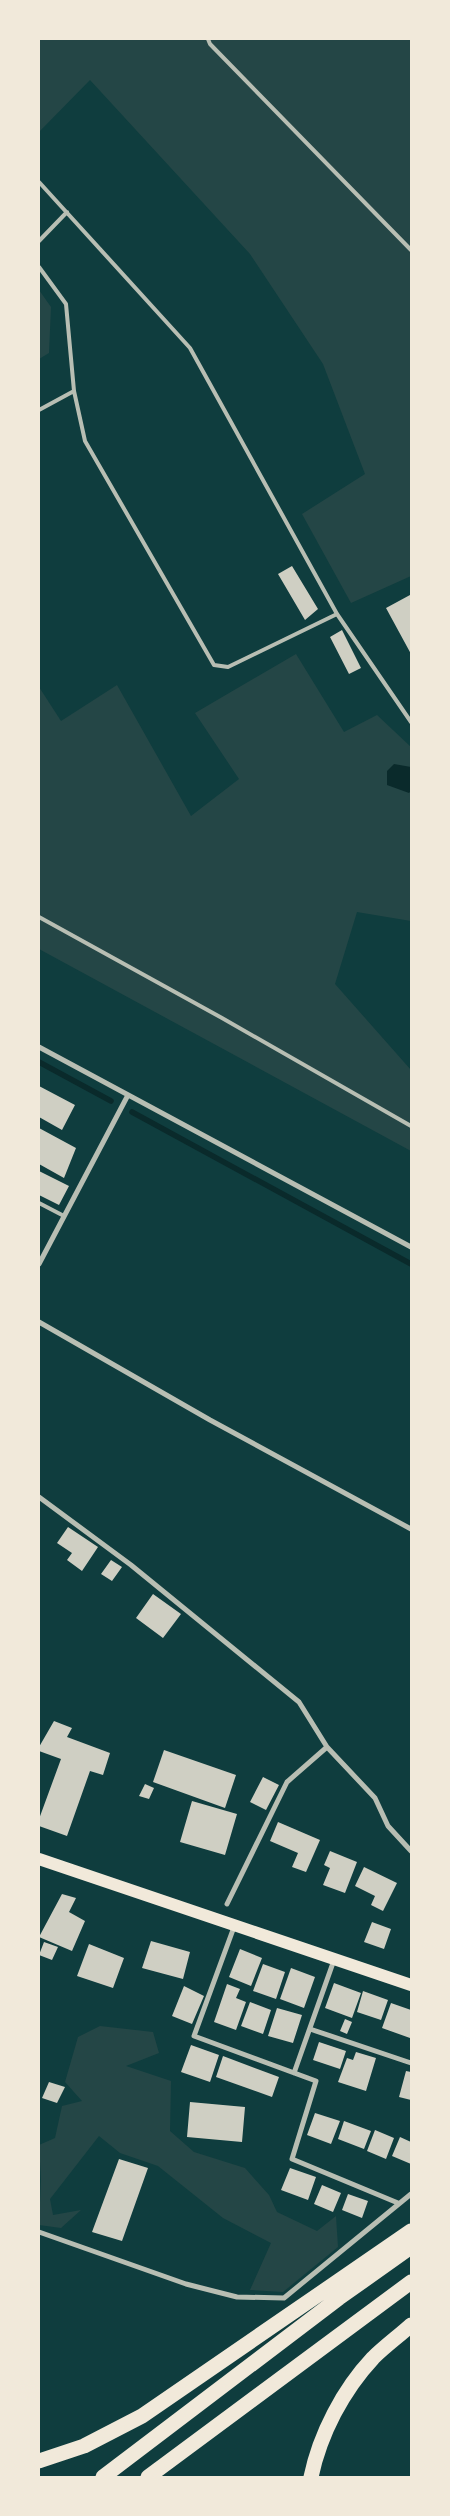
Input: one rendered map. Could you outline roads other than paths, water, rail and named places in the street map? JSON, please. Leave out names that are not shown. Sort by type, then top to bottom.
[{"type":"highway","points":[[39,2461],[84,2446],[142,2416],[411,2231]]},
{"type":"highway","points":[[103,2477],[340,2298],[411,2248]]},
{"type":"highway","points":[[148,2477],[411,2282]]},
{"type":"highway","points":[[311,2477],[315,2456],[344,2396],[374,2358],[411,2325]]},
{"type":"main road","points":[[39,1859],[411,1985]]},
{"type":"street","points":[[39,1047],[411,1247]]},
{"type":"street","points":[[39,1264],[128,1095]]},
{"type":"street","points":[[39,1322],[210,1420],[411,1529]]},
{"type":"street","points":[[39,1497],[131,1565],[299,1702],[327,1747],[375,1798],[388,1826],[411,1851]]},
{"type":"street","points":[[227,1904],[287,1782],[327,1747]]},
{"type":"street","points":[[234,1926],[194,2036],[316,2081],[292,2159],[398,2203]]},
{"type":"street","points":[[294,2073],[334,1960]]},
{"type":"street","points":[[310,2029],[411,2063]]},
{"type":"street","points":[[39,2232],[186,2284],[237,2297],[284,2298],[411,2194]]},
{"type":"lane","points":[[208,39],[210,44],[411,250]]},
{"type":"lane","points":[[39,182],[190,348],[337,614],[411,722]]},
{"type":"lane","points":[[39,241],[67,212]]},
{"type":"lane","points":[[39,267],[66,304],[74,390],[85,441],[214,665],[228,667],[337,614]]},
{"type":"lane","points":[[39,410],[74,390]]},
{"type":"lane","points":[[39,917],[222,1018],[411,1126]]},
{"type":"lane","points":[[39,1203],[64,1216]]},
{"type":"waterway","points":[[39,1062],[111,1101]]},
{"type":"waterway","points":[[132,1112],[411,1264]]}]
